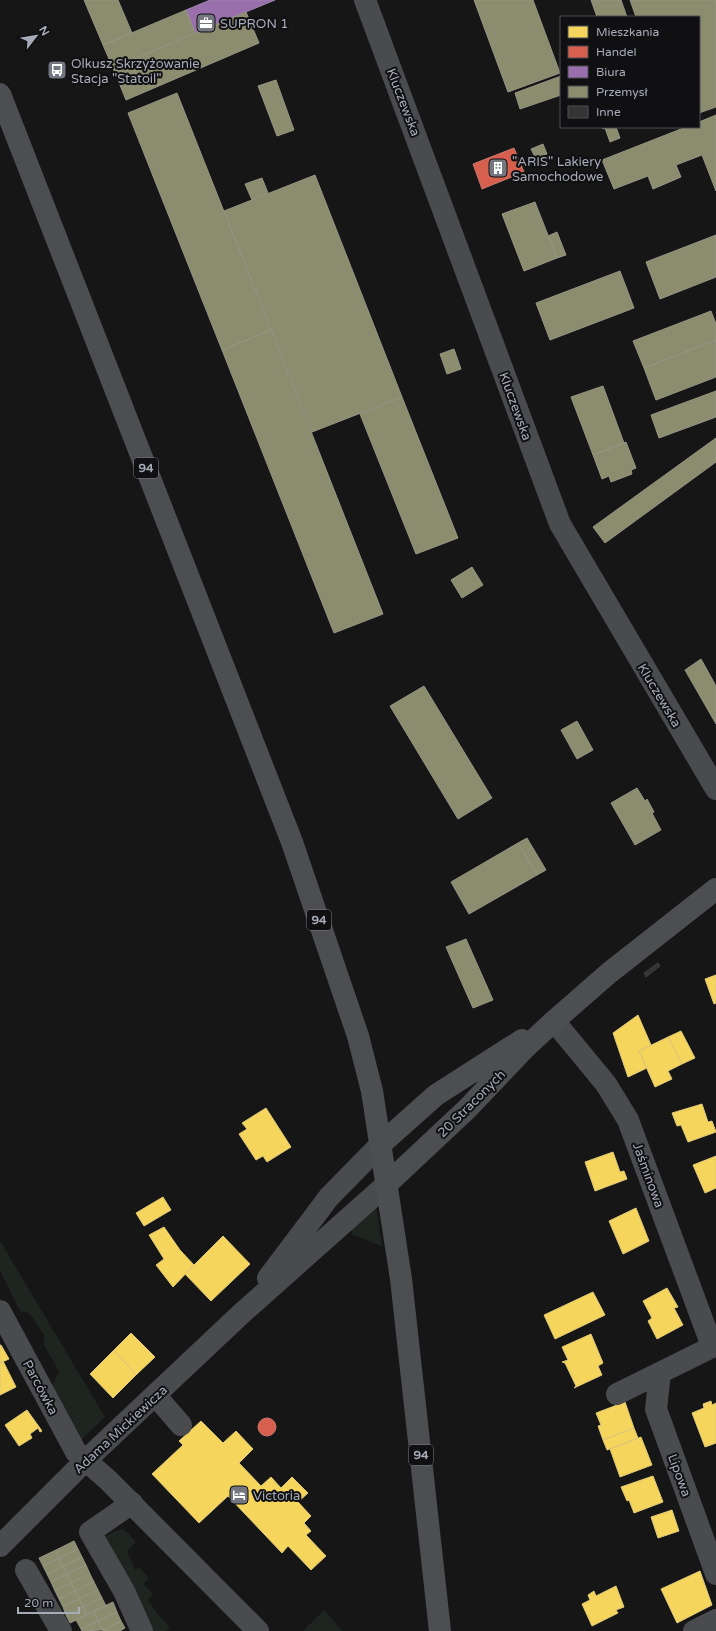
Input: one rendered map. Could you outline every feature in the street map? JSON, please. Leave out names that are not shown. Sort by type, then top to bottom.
[{"type":"main road","name":"94","points":[[0,94],[292,842],[358,1036],[372,1091],[402,1287],[440,1631]]},
{"type":"main road","name":"20 Straconych","points":[[387,1184],[467,1109],[525,1048],[554,1021],[609,972],[716,889]]},
{"type":"main road","name":"20 Straconych","points":[[381,1144],[412,1115],[456,1082],[554,1021]]},
{"type":"main road","points":[[412,1115],[419,1153]]},
{"type":"street","name":"Kluczewska","points":[[365,0],[402,95],[560,524],[716,789]]},
{"type":"street","name":"Jaśminowa","points":[[554,1021],[606,1084],[628,1120],[714,1345]]},
{"type":"street","name":"Adama Mickiewicza","points":[[241,1314],[330,1197],[381,1144]]},
{"type":"street","name":"Adama Mickiewicza","points":[[0,1546],[86,1460],[241,1314],[387,1184]]},
{"type":"street","name":"Parcówka","points":[[0,1311],[76,1452],[132,1503],[258,1631]]},
{"type":"street","points":[[617,1394],[714,1345]]},
{"type":"street","name":"Lipowa","points":[[660,1373],[656,1409],[716,1574]]},
{"type":"street","points":[[155,1395],[181,1425]]},
{"type":"street","points":[[132,1503],[90,1532],[124,1591],[142,1631]]},
{"type":"street","points":[[26,1570],[61,1631]]},
{"type":"street","points":[[694,1631],[716,1620]]},
{"type":"shaded area","points":[[376,1206],[382,1246],[353,1235],[351,1229]]},
{"type":"shaded area","points":[[0,1241],[105,1417],[80,1441],[52,1386],[59,1371],[44,1345],[44,1335],[29,1313],[20,1311],[0,1271]]},
{"type":"shaded area","points":[[123,1528],[136,1542],[127,1551],[135,1570],[139,1567],[149,1578],[143,1584],[153,1594],[148,1600],[159,1616],[170,1627],[166,1631],[151,1631],[103,1537]]},
{"type":"shaded area","points":[[324,1610],[342,1631],[303,1631]]},
{"type":"building: Mieszkania","points":[[716,975],[716,1003],[714,1004],[705,979]]},
{"type":"building: Mieszkania","points":[[638,1015],[651,1045],[639,1051],[647,1068],[628,1077],[613,1033]]},
{"type":"building: Mieszkania","points":[[681,1031],[695,1058],[682,1064],[668,1037]]},
{"type":"building: Mieszkania","points":[[668,1037],[682,1064],[668,1071],[672,1079],[655,1087],[639,1051]]},
{"type":"building: Mieszkania","points":[[702,1104],[708,1122],[712,1121],[716,1132],[688,1142],[681,1125],[677,1126],[672,1113]]},
{"type":"building: Mieszkania","points":[[266,1108],[291,1147],[267,1162],[263,1156],[256,1160],[239,1134],[247,1129],[242,1123]]},
{"type":"building: Mieszkania","points":[[613,1152],[620,1172],[624,1171],[627,1179],[595,1191],[585,1162]]},
{"type":"building: Mieszkania","points":[[716,1156],[716,1188],[705,1193],[693,1165]]},
{"type":"building: Mieszkania","points":[[163,1197],[171,1210],[144,1226],[136,1213]]},
{"type":"building: Mieszkania","points":[[636,1208],[649,1241],[623,1254],[609,1221]]},
{"type":"building: Mieszkania","points":[[164,1227],[180,1250],[194,1265],[173,1287],[156,1265],[164,1259],[149,1235]]},
{"type":"building: Mieszkania","points":[[223,1236],[250,1264],[211,1301],[185,1274]]},
{"type":"building: Mieszkania","points":[[667,1288],[678,1307],[674,1308],[683,1325],[657,1339],[648,1321],[652,1318],[643,1301]]},
{"type":"building: Mieszkania","points":[[593,1292],[605,1315],[555,1339],[544,1315]]},
{"type":"building: Mieszkania","points":[[131,1333],[155,1357],[136,1375],[114,1350]]},
{"type":"building: Mieszkania","points":[[591,1334],[603,1363],[598,1366],[602,1375],[574,1388],[576,1386],[565,1363],[562,1362],[568,1360],[562,1347]]},
{"type":"building: Mieszkania","points":[[0,1345],[9,1359],[0,1363]]},
{"type":"building: Mieszkania","points":[[114,1350],[136,1375],[113,1398],[90,1374]]},
{"type":"building: Mieszkania","points":[[3,1361],[16,1387],[0,1395],[0,1363]]},
{"type":"building: Mieszkania","points":[[711,1401],[712,1405],[716,1403],[716,1443],[705,1447],[692,1413],[704,1408],[703,1404]]},
{"type":"building: Mieszkania","points":[[625,1402],[634,1428],[603,1440],[598,1426],[601,1425],[596,1413]]},
{"type":"building: Mieszkania","points":[[27,1410],[42,1431],[40,1432],[38,1428],[30,1434],[32,1438],[19,1446],[5,1425]]},
{"type":"building: Mieszkania","name":"Victoria","points":[[201,1421],[223,1443],[236,1431],[253,1449],[239,1463],[261,1486],[271,1477],[281,1488],[292,1477],[308,1493],[298,1502],[311,1516],[304,1523],[311,1531],[306,1535],[326,1556],[311,1570],[288,1546],[282,1553],[228,1496],[199,1523],[152,1474],[183,1445],[179,1441]]},
{"type":"building: Mieszkania","points":[[634,1428],[638,1438],[607,1450],[603,1440]]},
{"type":"building: Mieszkania","points":[[641,1437],[652,1465],[620,1477],[610,1449]]},
{"type":"building: Mieszkania","points":[[653,1476],[663,1502],[634,1513],[629,1500],[627,1501],[621,1487]]},
{"type":"building: Mieszkania","points":[[672,1510],[679,1531],[658,1538],[651,1517]]},
{"type":"building: Mieszkania","points":[[700,1571],[712,1605],[677,1623],[661,1589]]},
{"type":"building: Mieszkania","points":[[616,1586],[624,1607],[616,1610],[618,1613],[592,1626],[582,1604],[590,1600],[588,1595],[594,1591],[596,1596]]},
{"type":"building: Handel","name":"\"ARIS\" Lakiery Samochodowe","points":[[514,148],[524,172],[482,189],[473,164]]},
{"type":"building: Handel","points":[[267,1418],[273,1421],[276,1427],[273,1433],[267,1436],[261,1433],[258,1427],[261,1421]]},
{"type":"building: Biura","name":"SUPRON 1","points":[[210,0],[275,0],[195,33],[186,10]]},
{"type":"building: Przemysł","points":[[84,0],[118,0],[132,33],[103,45]]},
{"type":"building: Przemysł","points":[[474,0],[533,0],[560,73],[508,92]]},
{"type":"building: Przemysł","points":[[591,0],[621,0],[627,16],[597,16]]},
{"type":"building: Przemysł","points":[[630,0],[716,0],[716,107],[700,113],[700,16],[636,16]]},
{"type":"building: Przemysł","points":[[186,10],[195,33],[113,68],[103,45]]},
{"type":"building: Przemysł","points":[[246,12],[259,43],[126,100],[113,68]]},
{"type":"building: Przemysł","points":[[560,76],[560,95],[520,109],[515,93]]},
{"type":"building: Przemysł","points":[[276,80],[294,130],[277,136],[258,86]]},
{"type":"building: Przemysł","points":[[177,93],[271,330],[222,350],[128,113]]},
{"type":"building: Przemysł","points":[[716,115],[716,191],[702,155],[676,165],[681,177],[653,189],[648,176],[614,189],[602,160],[683,128],[700,128],[700,122]]},
{"type":"building: Przemysł","points":[[605,128],[616,128],[620,138],[610,142]]},
{"type":"building: Przemysł","points":[[543,144],[547,154],[536,159],[531,149]]},
{"type":"building: Przemysł","points":[[315,175],[402,397],[312,432],[224,211]]},
{"type":"building: Przemysł","points":[[262,178],[268,193],[252,200],[245,184]]},
{"type":"building: Przemysł","points":[[535,202],[557,258],[524,271],[502,214]]},
{"type":"building: Przemysł","points":[[557,232],[566,255],[557,258],[548,236]]},
{"type":"building: Przemysł","points":[[716,235],[716,277],[660,299],[646,262]]},
{"type":"building: Przemysł","points":[[620,271],[634,308],[550,340],[536,303]]},
{"type":"building: Przemysł","points":[[711,311],[716,324],[716,340],[644,368],[633,341]]},
{"type":"building: Przemysł","points":[[271,330],[383,614],[334,633],[222,350]]},
{"type":"building: Przemysł","points":[[716,340],[716,377],[656,400],[644,368]]},
{"type":"building: Przemysł","points":[[454,349],[461,369],[447,374],[440,354]]},
{"type":"building: Przemysł","points":[[603,386],[624,443],[593,455],[571,397]]},
{"type":"building: Przemysł","points":[[716,391],[716,417],[659,438],[651,415]]},
{"type":"building: Przemysł","points":[[402,397],[458,538],[416,554],[360,414]]},
{"type":"building: Przemysł","points":[[716,438],[716,462],[605,543],[593,527]]},
{"type":"building: Przemysł","points":[[626,442],[636,468],[631,470],[632,474],[611,482],[609,476],[602,479],[593,455]]},
{"type":"building: Przemysł","points":[[472,567],[483,585],[462,598],[451,580]]},
{"type":"building: Przemysł","points":[[701,659],[716,686],[716,724],[685,670]]},
{"type":"building: Przemysł","points":[[424,686],[492,798],[458,819],[390,706]]},
{"type":"building: Przemysł","points":[[577,721],[593,750],[577,759],[561,730]]},
{"type":"building: Przemysł","points":[[637,788],[645,801],[647,799],[654,812],[652,813],[661,830],[635,845],[611,803]]},
{"type":"building: Przemysł","points":[[527,838],[546,870],[537,875],[518,843]]},
{"type":"building: Przemysł","points":[[518,843],[537,875],[469,914],[451,882]]},
{"type":"building: Przemysł","points":[[466,939],[493,1000],[473,1008],[446,947]]},
{"type":"building: Przemysł","points":[[74,1541],[78,1549],[59,1558],[56,1550]]},
{"type":"building: Przemysł","points":[[78,1549],[82,1557],[63,1566],[59,1558]]},
{"type":"building: Przemysł","points":[[56,1550],[59,1558],[43,1566],[39,1558]]},
{"type":"building: Przemysł","points":[[82,1557],[86,1565],[67,1574],[63,1566]]},
{"type":"building: Przemysł","points":[[59,1558],[63,1566],[47,1574],[43,1566]]},
{"type":"building: Przemysł","points":[[86,1565],[90,1574],[71,1583],[67,1574]]},
{"type":"building: Przemysł","points":[[63,1566],[67,1574],[51,1582],[47,1574]]},
{"type":"building: Przemysł","points":[[67,1574],[71,1583],[55,1591],[51,1582]]},
{"type":"building: Przemysł","points":[[90,1574],[94,1582],[75,1591],[71,1583]]},
{"type":"building: Przemysł","points":[[94,1582],[98,1590],[79,1599],[75,1591]]},
{"type":"building: Przemysł","points":[[71,1583],[75,1591],[59,1599],[55,1591]]},
{"type":"building: Przemysł","points":[[98,1590],[102,1598],[83,1607],[79,1599]]},
{"type":"building: Przemysł","points":[[75,1591],[79,1599],[63,1607],[59,1599]]},
{"type":"building: Przemysł","points":[[102,1598],[106,1606],[87,1615],[83,1607]]},
{"type":"building: Przemysł","points":[[79,1599],[83,1607],[66,1615],[63,1607]]},
{"type":"building: Przemysł","points":[[113,1602],[117,1612],[98,1621],[94,1611]]},
{"type":"building: Przemysł","points":[[83,1607],[87,1615],[70,1623],[66,1615]]},
{"type":"building: Przemysł","points":[[94,1611],[98,1621],[81,1629],[76,1620]]},
{"type":"building: Przemysł","points":[[117,1612],[121,1621],[103,1630],[98,1621]]},
{"type":"building: Przemysł","points":[[98,1621],[103,1630],[82,1631],[81,1629]]},
{"type":"building: Przemysł","points":[[121,1621],[125,1628],[120,1631],[103,1631],[103,1630]]},
{"type":"building: Inne","name":"Olkusz Skrzyżowanie Stacja \"Statoil\"","points":[[56,63],[61,75],[57,77],[52,64]]},
{"type":"building: Inne","points":[[658,963],[660,966],[646,977],[644,973]]},
{"type":"place","name":"SUPRON 1","points":[[206,23]]},
{"type":"place","name":"Olkusz Skrzyżowanie Stacja \"Statoil\"","points":[[57,70]]},
{"type":"place","name":"\"ARIS\" Lakiery Samochodowe","points":[[498,168]]},
{"type":"place","name":"Victoria","points":[[239,1495]]}]
